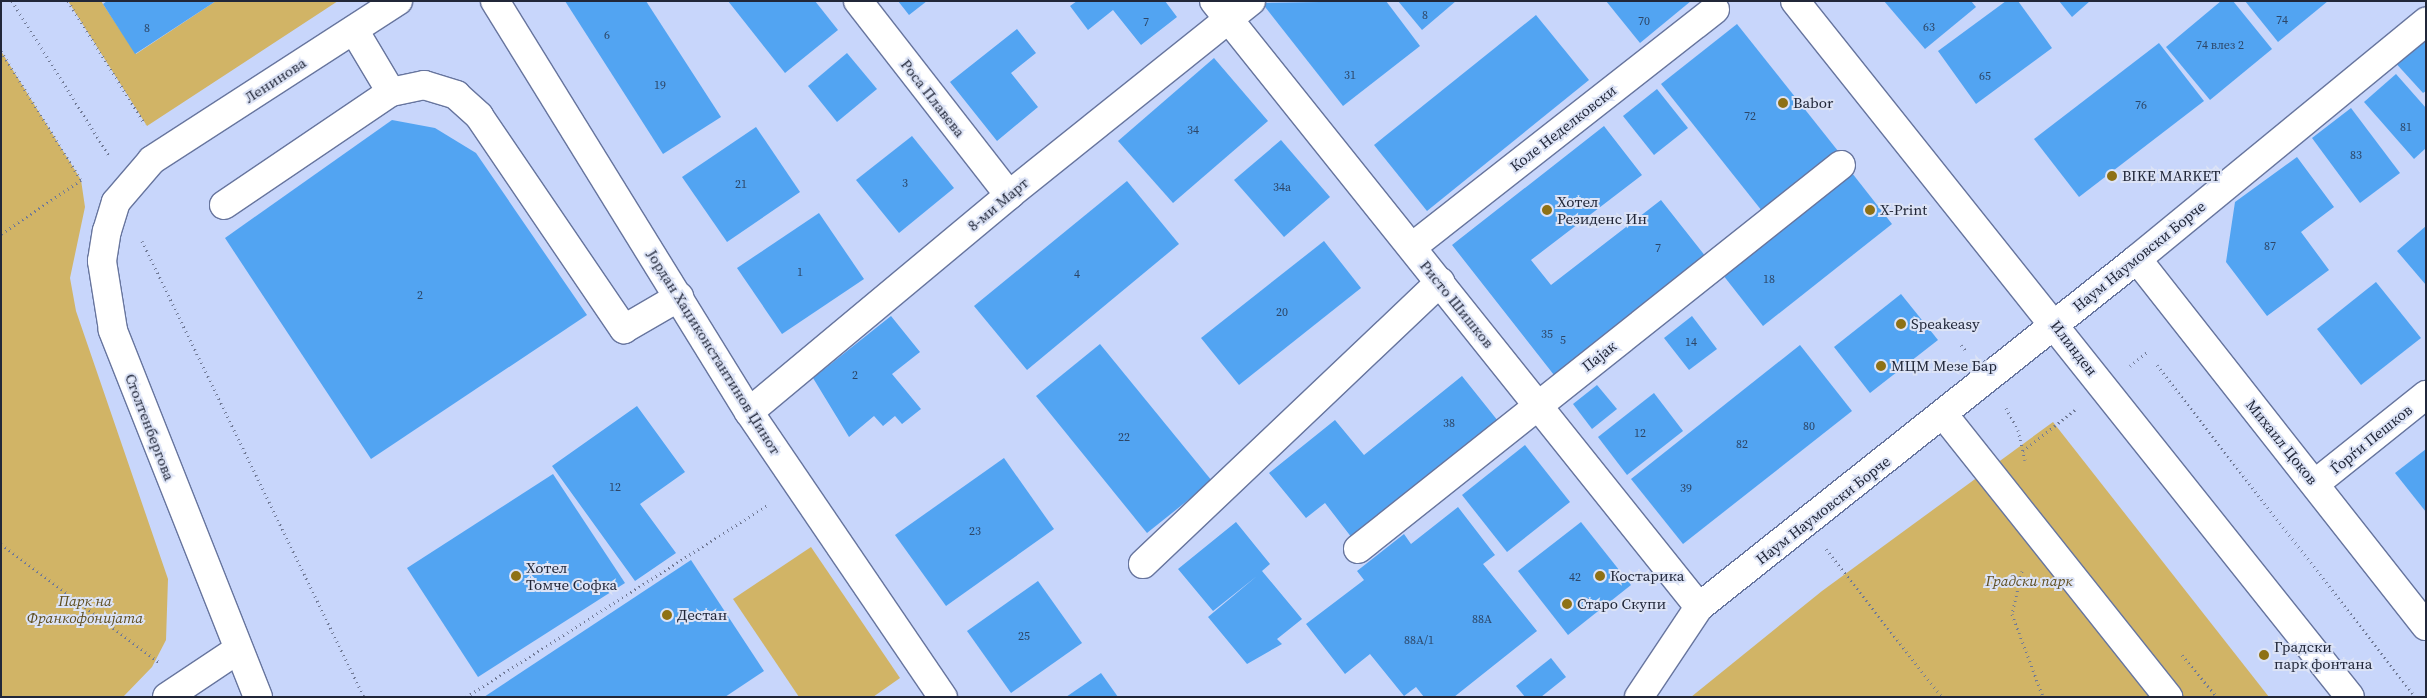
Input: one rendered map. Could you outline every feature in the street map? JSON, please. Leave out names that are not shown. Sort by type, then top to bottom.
[{"type":"street","name":"Ленинова","points":[[152,160],[398,1]]},
{"type":"street","name":"Јордан Хаџиконстантинов Џинот","points":[[495,1],[749,412],[943,697]]},
{"type":"street","name":"Роса Плавева","points":[[858,1],[1008,194]]},
{"type":"street","name":"8-ми Март","points":[[749,412],[1008,194],[1222,10],[1251,1]]},
{"type":"street","name":"Илинден","points":[[1795,1],[2055,323],[2350,697]]},
{"type":"street","name":"Ристо Шишков","points":[[1222,10],[1699,607]]},
{"type":"street","name":"Коле Неделковски","points":[[1412,247],[1715,10]]},
{"type":"street","name":"Наум Наумовски Борче","points":[[1639,697],[1699,607],[2137,259],[2426,22]]},
{"type":"street","points":[[354,30],[391,92]]},
{"type":"street","points":[[224,205],[391,92],[424,85],[456,95],[479,116],[624,329],[679,297]]},
{"type":"street","name":"Столтенбергова","points":[[152,160],[116,202],[102,261],[106,297],[113,330],[236,651],[258,697]]},
{"type":"street","name":"Пајак","points":[[1358,549],[1537,404],[1841,165]]},
{"type":"street","name":"Михаил Цоков","points":[[2137,259],[2426,626]]},
{"type":"street","points":[[1143,564],[1440,282]]},
{"type":"street","name":"Ѓорѓи Пешков","points":[[2316,484],[2426,394]]},
{"type":"street","points":[[1943,414],[2168,697]]},
{"type":"street","points":[[168,697],[236,651]]},
{"type":"path","points":[[12,1],[112,161]]},
{"type":"path","points":[[68,1],[150,131]]},
{"type":"path","points":[[1,51],[82,180],[1,234]]},
{"type":"path","points":[[140,237],[364,697]]},
{"type":"path","points":[[2157,365],[2415,697]]},
{"type":"path","points":[[466,697],[799,485]]},
{"type":"path","points":[[1806,522],[1942,697]]},
{"type":"path","points":[[2032,526],[2012,614],[2042,697]]},
{"type":"path","points":[[1,544],[157,657]]},
{"type":"green space","points":[[68,1],[101,1],[136,54],[216,1],[338,1],[147,126]]},
{"type":"green space","name":"Парк на Франкофонијата","points":[[1,51],[81,180],[85,207],[70,278],[76,311],[168,579],[166,640],[152,667],[123,697],[1,697]]},
{"type":"green space","name":"Градски парк","points":[[2053,422],[2269,697],[1691,697],[1822,591]]},
{"type":"green space","points":[[811,547],[900,678],[873,697],[799,697],[733,599]]},
{"type":"building","points":[[107,1],[216,1],[135,54],[103,4]]},
{"type":"building","points":[[565,1],[646,1],[721,117],[663,154]]},
{"type":"building","points":[[728,1],[815,1],[838,30],[785,73]]},
{"type":"building","points":[[898,1],[927,1],[909,15]]},
{"type":"building","points":[[1077,1],[1165,1],[1177,17],[1141,45],[1113,10],[1088,30],[1070,6]]},
{"type":"building","points":[[1386,1],[1420,46],[1343,106],[1262,3]]},
{"type":"building","points":[[1398,1],[1456,1],[1422,30]]},
{"type":"building","points":[[1606,1],[1691,1],[1640,43]]},
{"type":"building","points":[[1884,1],[1971,1],[1976,7],[1925,49]]},
{"type":"building","points":[[2006,1],[2018,1],[2052,48],[1976,104],[1938,51]]},
{"type":"building","points":[[2059,1],[2090,1],[2072,17]]},
{"type":"building","points":[[2221,1],[2233,1],[2272,49],[2210,100],[2166,47]]},
{"type":"building","points":[[2245,1],[2328,1],[2278,42]]},
{"type":"building","points":[[1536,15],[1589,80],[1427,211],[1374,145]]},
{"type":"building","points":[[1737,24],[1838,151],[1762,211],[1661,84]]},
{"type":"building","points":[[1017,29],[1036,53],[1011,73],[1038,107],[997,141],[950,82]]},
{"type":"building","points":[[2426,33],[2426,91],[2423,93],[2392,59]]},
{"type":"building","points":[[2159,43],[2204,101],[2079,197],[2034,139]]},
{"type":"building","points":[[847,53],[877,89],[837,122],[808,86]]},
{"type":"building","points":[[1214,58],[1268,121],[1173,203],[1118,141]]},
{"type":"building","points":[[2396,74],[2426,108],[2426,148],[2414,159],[2364,102]]},
{"type":"building","points":[[1657,89],[1688,128],[1654,155],[1623,116]]},
{"type":"building","points":[[2351,108],[2400,173],[2360,203],[2312,138]]},
{"type":"building","points":[[392,120],[435,128],[476,153],[587,315],[371,459],[225,238]]},
{"type":"building","points":[[1604,126],[1642,175],[1531,260],[1551,285],[1661,200],[1706,257],[1554,375],[1452,245]]},
{"type":"building","points":[[756,127],[800,192],[727,242],[682,177]]},
{"type":"building","points":[[912,136],[954,188],[899,233],[856,180]]},
{"type":"building","points":[[1281,140],[1330,197],[1284,237],[1234,180]]},
{"type":"building","points":[[2297,157],[2334,207],[2301,232],[2329,270],[2267,316],[2226,262],[2235,202]]},
{"type":"building","points":[[1852,173],[1892,224],[1763,326],[1723,275]]},
{"type":"building","points":[[1127,181],[1179,244],[1027,370],[974,306]]},
{"type":"building","points":[[819,213],[864,279],[782,334],[737,268]]},
{"type":"building","points":[[2426,226],[2426,285],[2397,251]]},
{"type":"building","points":[[1324,241],[1361,288],[1239,385],[1201,338]]},
{"type":"building","points":[[2376,282],[2421,338],[2361,385],[2317,329]]},
{"type":"building","points":[[1901,294],[1938,340],[1870,393],[1834,347]]},
{"type":"building","points":[[891,316],[920,352],[892,374],[921,409],[902,424],[895,416],[883,426],[874,416],[849,437],[813,378]]},
{"type":"building","points":[[1692,316],[1717,349],[1689,370],[1664,338]]},
{"type":"building","points":[[1100,344],[1212,481],[1147,533],[1036,396]]},
{"type":"building","points":[[1800,345],[1852,411],[1683,544],[1631,479]]},
{"type":"building","points":[[1462,376],[1498,421],[1352,538],[1325,503],[1306,518],[1269,473],[1335,420],[1364,455]]},
{"type":"building","points":[[1597,385],[1617,409],[1592,429],[1573,404]]},
{"type":"building","points":[[1654,393],[1683,431],[1627,475],[1598,437]]},
{"type":"building","points":[[637,406],[685,472],[640,504],[676,553],[635,581],[552,466]]},
{"type":"building","points":[[1525,445],[1570,502],[1507,552],[1462,495]]},
{"type":"building","points":[[2426,449],[2426,512],[2395,473]]},
{"type":"building","points":[[1004,458],[1054,529],[946,606],[895,535]]},
{"type":"building","name":"Хотел Томче Софка","points":[[553,474],[625,583],[478,677],[407,568]]},
{"type":"building","points":[[1458,507],[1495,555],[1483,564],[1537,631],[1454,697],[1424,697],[1416,687],[1404,696],[1370,654],[1345,674],[1306,624],[1364,580],[1357,571],[1404,534],[1411,544]]},
{"type":"building","points":[[1236,522],[1270,564],[1262,571],[1302,619],[1277,639],[1282,644],[1247,664],[1208,617],[1257,576],[1213,611],[1178,569]]},
{"type":"building","points":[[1581,522],[1631,585],[1568,635],[1518,571]]},
{"type":"building","name":"Дестан","points":[[691,560],[764,671],[725,697],[484,697]]},
{"type":"building","points":[[1038,581],[1082,643],[1011,693],[967,631]]},
{"type":"building","points":[[1551,658],[1566,677],[1541,697],[1525,697],[1516,686]]},
{"type":"building","points":[[1101,673],[1118,697],[1066,697]]},
{"type":"place","name":"Babor","points":[[1783,103]]},
{"type":"place","name":"BIKE MARKET","points":[[2112,176]]},
{"type":"place","name":"Хотел Резиденс Ин","points":[[1547,210]]},
{"type":"place","name":"X-Print","points":[[1870,210]]},
{"type":"place","name":"Speakeasy","points":[[1901,324]]},
{"type":"place","name":"МЦМ Мезе Бар","points":[[1881,366]]},
{"type":"place","name":"Хотел Томче Софка","points":[[516,576]]},
{"type":"place","name":"Костарика","points":[[1600,576]]},
{"type":"place","name":"Старо Скупи","points":[[1567,604]]},
{"type":"place","name":"Дестан","points":[[667,615]]},
{"type":"place","name":"Градски парк фонтана","points":[[2264,655]]}]
